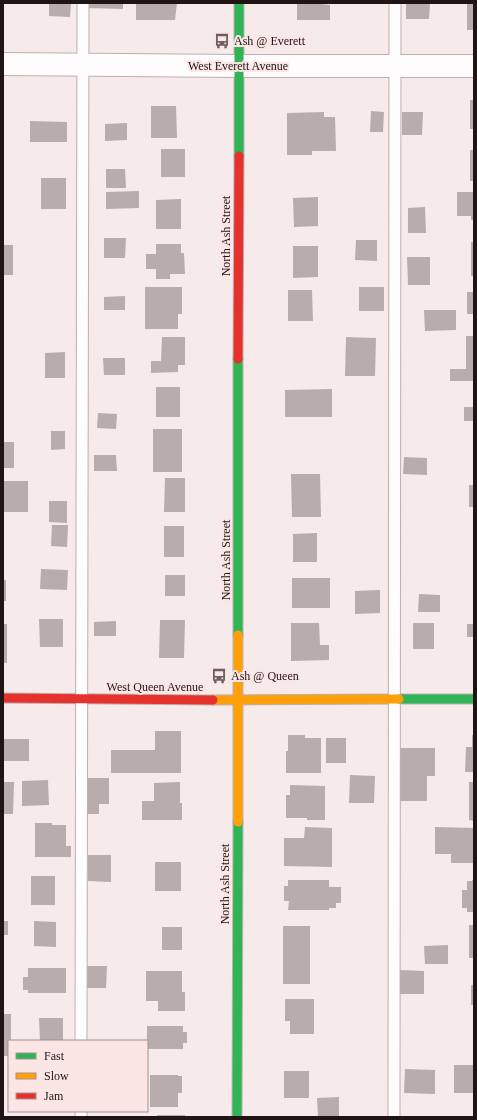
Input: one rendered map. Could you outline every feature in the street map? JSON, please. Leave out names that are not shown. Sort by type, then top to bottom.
[{"type":"main road","name":"North Ash Street","points":[[237,1117],[239,3]]},
{"type":"main road","name":"West Queen Avenue","points":[[3,698],[237,700],[474,699]]},
{"type":"street","name":"West Everett Avenue","points":[[3,64],[474,66]]},
{"type":"lane","points":[[81,1040],[83,699],[83,3]]},
{"type":"lane","points":[[394,1117],[395,3]]},
{"type":"building","points":[[49,3],[71,3],[70,17],[49,16]]},
{"type":"building","points":[[86,3],[123,3],[123,9],[86,8]]},
{"type":"building","points":[[177,3],[175,20],[136,20],[136,4]]},
{"type":"building","points":[[297,3],[322,3],[330,5],[330,20],[297,20]]},
{"type":"building","points":[[406,3],[430,3],[429,19],[406,19]]},
{"type":"building","points":[[467,3],[474,3],[474,30],[467,30]]},
{"type":"building","points":[[470,100],[474,100],[474,129],[470,129]]},
{"type":"building","points":[[151,106],[176,106],[177,138],[151,138]]},
{"type":"building","points":[[371,111],[384,112],[383,132],[370,132]]},
{"type":"building","points":[[324,112],[324,117],[335,117],[336,151],[312,151],[312,155],[287,155],[287,113]]},
{"type":"building","points":[[402,112],[423,112],[422,135],[402,135]]},
{"type":"building","points":[[30,121],[67,122],[67,142],[30,142]]},
{"type":"building","points":[[127,123],[127,140],[105,141],[105,124]]},
{"type":"building","points":[[161,149],[185,149],[185,177],[161,177]]},
{"type":"building","points":[[470,150],[474,150],[474,181],[470,181]]},
{"type":"building","points":[[106,169],[125,169],[126,188],[106,188]]},
{"type":"building","points":[[41,178],[66,178],[66,209],[41,209]]},
{"type":"building","points":[[139,191],[139,208],[106,209],[106,192]]},
{"type":"building","points":[[457,192],[474,192],[474,220],[471,220],[471,216],[457,216]]},
{"type":"building","points":[[318,197],[318,226],[294,227],[293,198]]},
{"type":"building","points":[[181,199],[181,229],[156,229],[156,200]]},
{"type":"building","points":[[425,207],[426,233],[408,233],[408,208]]},
{"type":"building","points":[[104,238],[126,238],[125,258],[104,258]]},
{"type":"building","points":[[356,240],[377,240],[377,261],[355,260]]},
{"type":"building","points":[[471,242],[474,242],[474,276],[471,276]]},
{"type":"building","points":[[156,244],[181,244],[181,253],[184,253],[185,274],[170,274],[170,279],[156,279],[156,269],[146,269],[146,254],[156,254]]},
{"type":"building","points":[[3,245],[13,245],[13,275],[3,275]]},
{"type":"building","points":[[293,246],[318,246],[318,277],[293,278]]},
{"type":"building","points":[[407,257],[430,257],[430,285],[408,285]]},
{"type":"building","points":[[145,287],[182,287],[182,314],[178,314],[178,329],[145,329]]},
{"type":"building","points":[[359,287],[384,287],[384,311],[359,311]]},
{"type":"building","points":[[288,290],[312,290],[313,321],[288,321]]},
{"type":"building","points":[[467,292],[474,292],[474,314],[467,314]]},
{"type":"building","points":[[125,296],[125,310],[104,310],[104,297]]},
{"type":"building","points":[[424,310],[456,310],[456,330],[425,331]]},
{"type":"building","points":[[466,336],[474,336],[474,381],[450,381],[450,369],[466,369]]},
{"type":"building","points":[[162,337],[185,337],[185,365],[178,365],[178,372],[151,373],[151,361],[161,361]]},
{"type":"building","points":[[346,337],[376,338],[375,376],[345,376]]},
{"type":"building","points":[[65,352],[65,378],[45,378],[45,353]]},
{"type":"building","points":[[103,358],[125,358],[125,375],[104,375]]},
{"type":"building","points":[[156,387],[180,387],[180,417],[156,417]]},
{"type":"building","points":[[332,389],[332,417],[285,417],[285,390]]},
{"type":"building","points":[[464,407],[474,407],[474,421],[464,421]]},
{"type":"building","points":[[98,413],[117,414],[116,429],[97,428]]},
{"type":"building","points":[[153,429],[182,429],[182,472],[153,472]]},
{"type":"building","points":[[51,431],[65,431],[65,449],[51,450]]},
{"type":"building","points":[[3,442],[14,442],[14,468],[3,468]]},
{"type":"building","points":[[94,455],[116,455],[117,471],[94,471]]},
{"type":"building","points":[[404,457],[427,458],[427,475],[403,474]]},
{"type":"building","points":[[291,474],[320,474],[321,517],[292,517]]},
{"type":"building","points":[[165,478],[185,478],[185,512],[164,512]]},
{"type":"building","points":[[3,481],[28,481],[28,512],[3,512]]},
{"type":"building","points":[[469,485],[474,485],[474,507],[469,507]]},
{"type":"building","points":[[49,501],[67,501],[67,523],[49,522]]},
{"type":"building","points":[[52,525],[68,525],[67,547],[51,546]]},
{"type":"building","points":[[164,526],[184,526],[184,557],[164,557]]},
{"type":"building","points":[[317,533],[317,562],[293,562],[293,534]]},
{"type":"building","points":[[41,569],[68,570],[67,590],[40,589]]},
{"type":"building","points":[[165,575],[185,575],[185,596],[165,596]]},
{"type":"building","points":[[292,578],[330,578],[330,608],[292,608]]},
{"type":"building","points":[[3,580],[6,580],[6,601],[3,601]]},
{"type":"building","points":[[380,590],[380,613],[355,614],[355,591]]},
{"type":"building","points":[[419,594],[440,595],[440,612],[418,612]]},
{"type":"building","points":[[39,619],[63,619],[63,647],[40,647]]},
{"type":"building","points":[[160,620],[185,620],[184,658],[159,658]]},
{"type":"building","points":[[116,621],[116,636],[94,636],[94,622]]},
{"type":"building","points":[[291,623],[319,623],[320,645],[329,645],[329,660],[291,661]]},
{"type":"building","points":[[413,623],[434,623],[434,649],[413,649]]},
{"type":"building","points":[[3,624],[7,624],[7,663],[3,663]]},
{"type":"building","points":[[467,624],[474,624],[474,637],[467,637]]},
{"type":"building","points":[[155,731],[181,731],[181,773],[111,773],[111,750],[155,750]]},
{"type":"building","points":[[288,735],[305,735],[305,738],[321,738],[321,773],[286,773]]},
{"type":"building","points":[[472,735],[474,735],[474,772],[465,772],[466,747],[472,747]]},
{"type":"building","points":[[326,738],[346,738],[346,763],[326,763]]},
{"type":"building","points":[[3,739],[29,739],[29,761],[3,761]]},
{"type":"building","points":[[399,748],[435,748],[435,776],[427,776],[427,801],[399,801]]},
{"type":"building","points":[[350,775],[375,776],[374,803],[349,803]]},
{"type":"building","points":[[85,778],[109,778],[109,804],[99,804],[99,814],[86,814]]},
{"type":"building","points":[[48,780],[49,805],[22,806],[22,781]]},
{"type":"building","points":[[3,782],[14,782],[13,814],[3,814]]},
{"type":"building","points":[[180,782],[182,820],[142,820],[142,801],[154,801],[154,783]]},
{"type":"building","points":[[469,782],[474,782],[474,821],[469,820]]},
{"type":"building","points":[[290,785],[325,786],[325,820],[286,818],[286,795],[290,795]]},
{"type":"building","points":[[35,823],[66,825],[66,846],[71,846],[71,857],[35,857]]},
{"type":"building","points":[[305,827],[332,828],[332,867],[284,866],[284,838],[304,838]]},
{"type":"building","points":[[435,827],[474,828],[474,863],[451,863],[451,854],[435,854]]},
{"type":"building","points":[[88,855],[111,855],[111,882],[88,881]]},
{"type":"building","points":[[155,862],[181,862],[181,891],[155,891]]},
{"type":"building","points":[[31,876],[55,876],[55,905],[31,905]]},
{"type":"building","points":[[288,880],[329,880],[329,887],[341,887],[341,903],[336,903],[336,908],[329,908],[329,910],[288,910],[289,901],[284,901],[284,886],[288,886]]},
{"type":"building","points":[[474,880],[474,912],[467,912],[467,908],[462,908],[462,890],[467,890],[467,881]]},
{"type":"building","points":[[3,921],[8,921],[8,935],[3,935]]},
{"type":"building","points":[[34,921],[56,922],[56,947],[34,946]]},
{"type":"building","points":[[469,925],[474,925],[474,958],[469,958]]},
{"type":"building","points":[[283,926],[310,926],[310,984],[283,984]]},
{"type":"building","points":[[162,927],[182,927],[182,950],[162,950]]},
{"type":"building","points":[[448,945],[448,964],[425,964],[424,946]]},
{"type":"building","points":[[86,966],[107,966],[106,988],[86,988]]},
{"type":"building","points":[[28,968],[66,968],[66,993],[28,993],[28,990],[23,990],[23,977],[28,977]]},
{"type":"building","points":[[400,970],[424,971],[424,994],[400,994]]},
{"type":"building","points":[[146,971],[182,971],[182,992],[185,992],[185,1011],[158,1011],[158,1001],[146,1001]]},
{"type":"building","points":[[471,985],[474,985],[474,1005],[471,1005]]},
{"type":"building","points":[[285,999],[314,999],[314,1034],[290,1034],[290,1021],[285,1021]]},
{"type":"building","points":[[3,1014],[11,1014],[11,1040],[8,1040],[8,1056],[3,1056]]},
{"type":"building","points":[[39,1018],[63,1018],[63,1040],[40,1040]]},
{"type":"building","points":[[147,1026],[183,1026],[183,1032],[187,1032],[187,1043],[183,1043],[183,1049],[148,1049]]},
{"type":"building","points":[[454,1065],[474,1065],[474,1093],[454,1093]]},
{"type":"building","points":[[405,1069],[435,1070],[435,1094],[404,1093]]},
{"type":"building","points":[[284,1071],[309,1071],[309,1098],[284,1098]]},
{"type":"building","points":[[150,1075],[182,1076],[182,1093],[178,1093],[178,1107],[150,1107]]},
{"type":"building","points":[[339,1097],[339,1117],[318,1117],[317,1098]]},
{"type":"building","points":[[157,1115],[185,1115],[185,1117],[157,1117]]},
{"type":"traffic: fast","points":[[239,3],[239,156]]},
{"type":"traffic: fast","points":[[238,359],[238,635]]},
{"type":"traffic: fast","points":[[399,699],[474,699]]},
{"type":"traffic: fast","points":[[237,1117],[238,822]]},
{"type":"traffic: slow","points":[[238,635],[238,822]]},
{"type":"traffic: slow","points":[[213,700],[399,699]]},
{"type":"traffic: jam","points":[[238,359],[239,156]]},
{"type":"traffic: jam","points":[[3,698],[213,700]]},
{"type":"place","name":"Ash @ Everett","points":[[222,41]]},
{"type":"place","name":"Ash @ Queen","points":[[219,676]]}]
